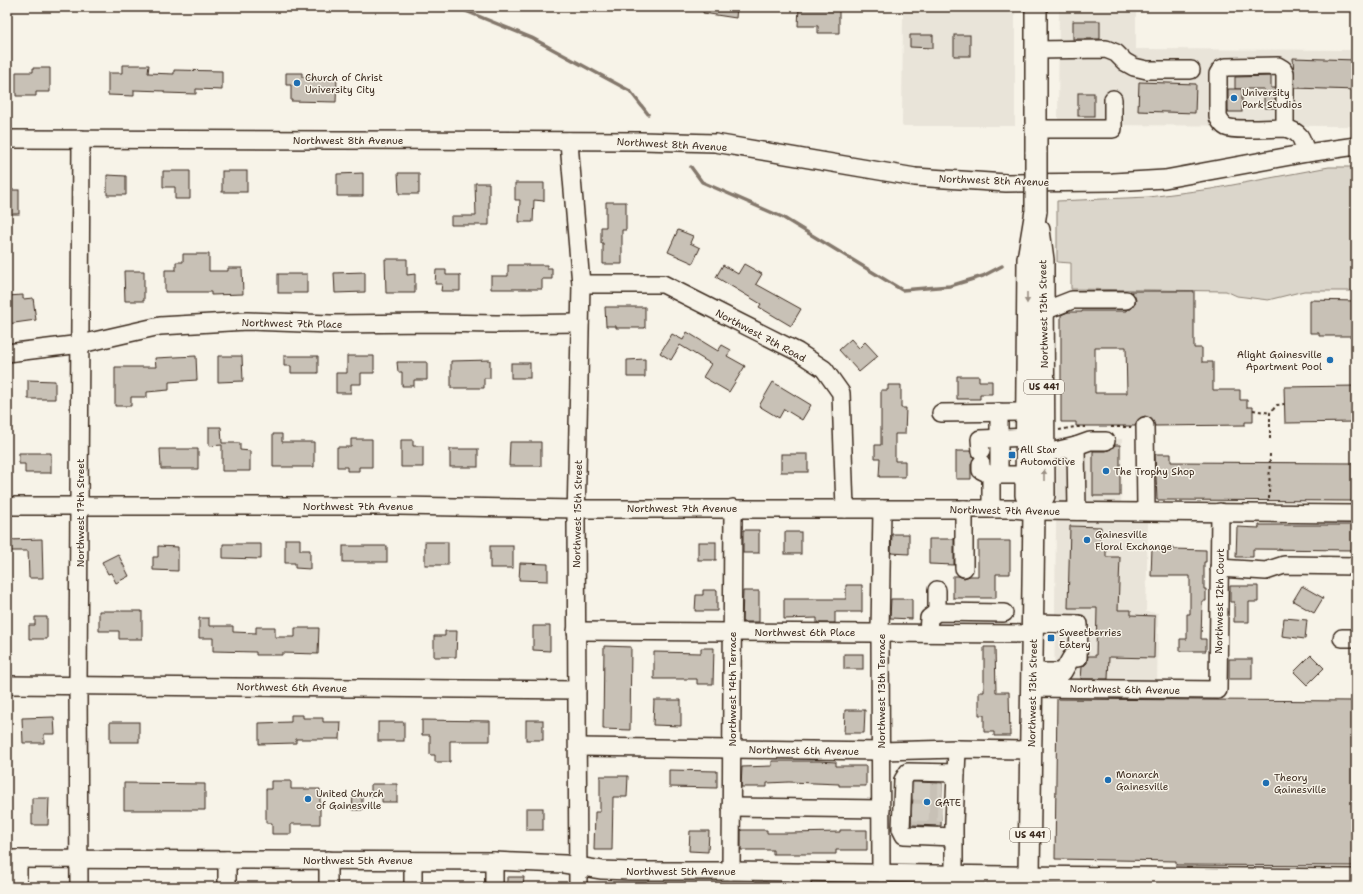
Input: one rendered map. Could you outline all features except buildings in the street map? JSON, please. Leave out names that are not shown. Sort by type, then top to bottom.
[{"type":"main road","name":"Northwest 13th Street","points":[[1034,511],[1044,496],[1043,260],[1036,211],[1036,7]]},
{"type":"main road","name":"Northwest 13th Street","points":[[1028,883],[1034,511],[1026,495],[1028,259],[1036,211]]},
{"type":"street","points":[[1036,50],[1106,49],[1116,53],[1125,62],[1134,67],[1147,70],[1191,70]]},
{"type":"street","points":[[1285,128],[1285,73],[1283,69],[1278,66],[1226,67],[1221,70],[1218,74],[1218,117],[1221,123],[1226,127],[1235,128],[1285,128],[1292,130],[1301,137],[1306,153]]},
{"type":"street","points":[[1036,129],[1113,129],[1114,99]]},
{"type":"street","name":"Northwest 8th Avenue","points":[[7,139],[641,141],[715,144],[915,176],[1006,183],[1113,182],[1166,179],[1306,153],[1356,146]]},
{"type":"street","name":"Northwest 17th Street","points":[[79,887],[78,686],[81,139]]},
{"type":"street","name":"Northwest 15th Street","points":[[569,141],[581,284],[576,509],[578,887]]},
{"type":"street","points":[[1043,282],[1052,291],[1072,300]]},
{"type":"street","name":"Northwest 7th Road","points":[[581,284],[663,284],[798,352],[824,369],[841,393],[844,508]]},
{"type":"street","points":[[1043,317],[1049,309],[1072,300],[1126,300]]},
{"type":"street","name":"Northwest 7th Place","points":[[7,353],[81,344],[160,326],[247,321],[330,324],[580,324]]},
{"type":"street","points":[[988,466],[1000,438],[999,412]]},
{"type":"street","points":[[941,413],[1027,412]]},
{"type":"street","points":[[1145,426],[1146,511]]},
{"type":"street","points":[[991,509],[988,466],[980,439],[1027,437]]},
{"type":"street","points":[[1044,451],[1055,451],[1090,441],[1106,441]]},
{"type":"street","points":[[1076,446],[1077,511]]},
{"type":"street","points":[[988,466],[1027,475]]},
{"type":"street","name":"Northwest 7th Avenue","points":[[7,506],[398,506],[576,509],[844,508],[1356,514]]},
{"type":"street","name":"Northwest 14th Terrace","points":[[731,871],[733,508]]},
{"type":"street","name":"Northwest 13th Terrace","points":[[881,873],[880,632],[882,509]]},
{"type":"street","points":[[964,509],[964,568]]},
{"type":"street","name":"Northwest 12th Court","points":[[1218,690],[1220,512]]},
{"type":"street","points":[[1219,568],[1266,571],[1284,565],[1356,566]]},
{"type":"street","points":[[937,590],[937,612]]},
{"type":"street","points":[[928,633],[929,618],[937,612],[1004,613]]},
{"type":"street","points":[[978,613],[978,633]]},
{"type":"street","name":"Northwest 6th Place","points":[[576,631],[978,633],[1079,624],[1078,658],[1071,658],[1063,672],[1032,680]]},
{"type":"street","name":"Northwest 6th Avenue","points":[[1032,680],[1218,690]]},
{"type":"street","name":"Northwest 6th Avenue","points":[[7,685],[577,690]]},
{"type":"street","name":"Northwest 6th Avenue","points":[[578,747],[881,751],[957,749],[1031,750]]},
{"type":"street","points":[[954,874],[954,837],[948,814],[949,792],[956,773],[957,749]]},
{"type":"street","points":[[954,837],[904,835],[901,829],[907,812],[908,791],[903,780],[908,772],[956,773]]},
{"type":"street","points":[[731,807],[881,809]]},
{"type":"street","points":[[12,859],[18,887]]},
{"type":"street","name":"Northwest 5th Avenue","points":[[12,859],[494,861],[564,864],[578,867],[683,879],[731,871],[802,880],[881,873],[954,874],[1028,883],[1356,878]]},
{"type":"street","points":[[227,860],[227,887]]},
{"type":"street","points":[[328,860],[328,887]]},
{"type":"street","points":[[401,887],[407,861]]},
{"type":"street","points":[[407,861],[413,887]]},
{"type":"street","points":[[494,861],[494,887]]},
{"type":"path","points":[[1270,439],[1270,413],[1277,405],[1284,404]]},
{"type":"path","points":[[1253,410],[1270,413]]},
{"type":"path","points":[[1269,504],[1270,453]]},
{"type":"shaded area","points":[[903,7],[1015,7],[1015,126],[902,126]]},
{"type":"shaded area","points":[[1059,7],[1136,7],[1136,49],[1356,50],[1356,126],[1058,125]]},
{"type":"shaded area","points":[[1329,167],[1356,167],[1356,291],[1304,291],[1268,300],[1237,296],[1226,291],[1071,289],[1071,263],[1057,262],[1057,201],[1149,197],[1211,189]]},
{"type":"shaded area","points":[[1057,438],[1122,439],[1121,521],[1148,521],[1146,612],[1158,613],[1157,695],[1054,695]]},
{"type":"waterway","points":[[456,7],[532,38],[630,91],[648,114]]},
{"type":"waterway","points":[[691,167],[702,182],[782,217],[902,290],[950,286],[983,276],[1002,266]]},
{"type":"tunnel","points":[[913,791],[942,792]]},
{"type":"tunnel","points":[[912,812],[942,813]]},
{"type":"place","name":"Church of Christ University City","points":[[297,83]]},
{"type":"place","name":"University Park Studios","points":[[1234,98]]},
{"type":"place","name":"Alight Gainesville Apartment Pool","points":[[1330,360]]},
{"type":"place","name":"All Star Automotive","points":[[1012,455]]},
{"type":"place","name":"The Trophy Shop","points":[[1106,471]]},
{"type":"place","name":"Gainesville Floral Exchange","points":[[1087,540]]},
{"type":"place","name":"Sweetberries Eatery","points":[[1051,638]]},
{"type":"place","name":"Monarch Gainesville","points":[[1108,780]]},
{"type":"place","name":"Theory Gainesville","points":[[1266,783]]},
{"type":"place","name":"United Church of Gainesville","points":[[308,799]]},
{"type":"place","name":"GATE","points":[[927,802]]}]
